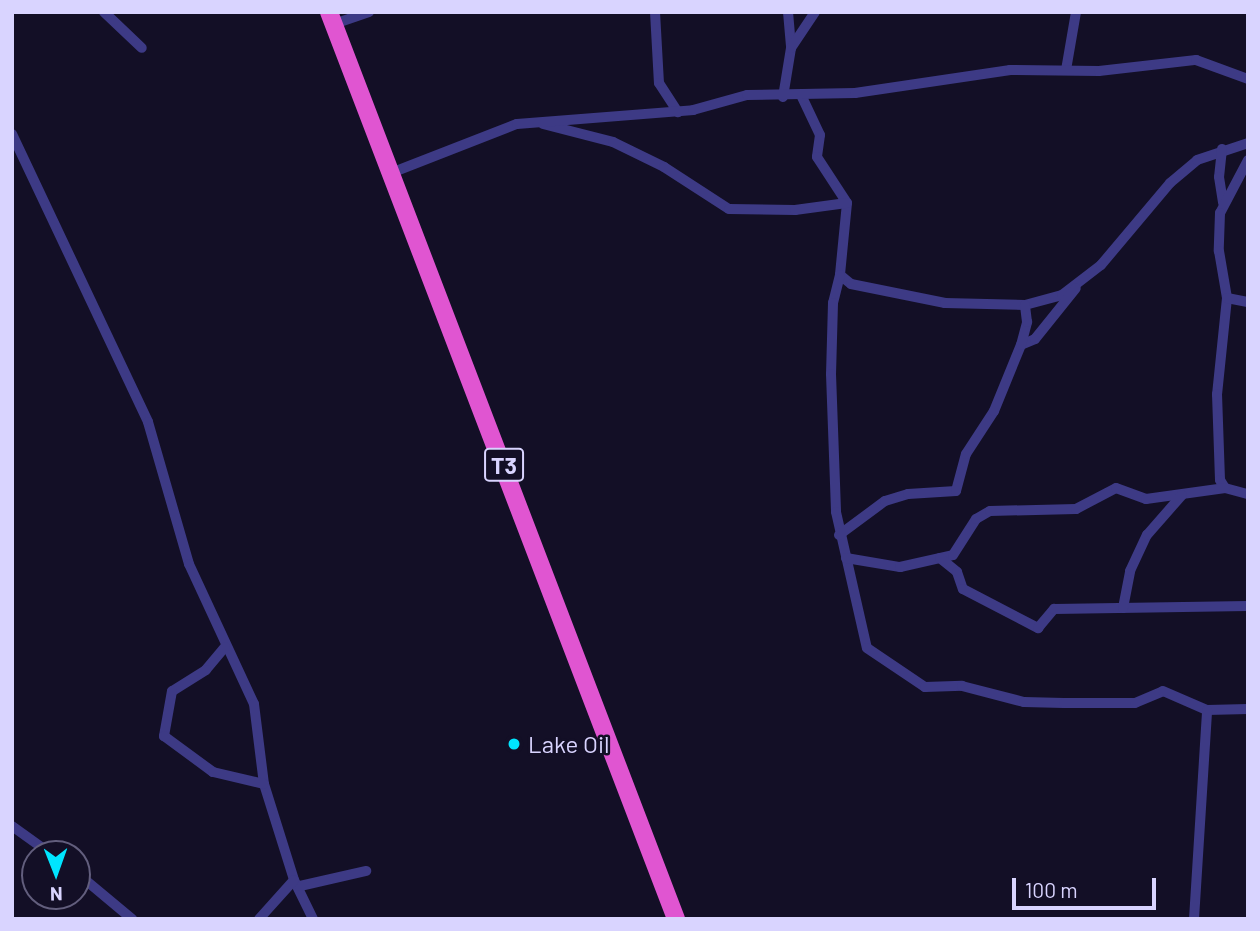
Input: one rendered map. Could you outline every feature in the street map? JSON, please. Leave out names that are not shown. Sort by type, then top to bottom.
[{"type":"highway","name":"T3","points":[[332,18],[676,919]]},
{"type":"street","points":[[104,12],[142,48]]},
{"type":"street","points":[[332,18],[369,12]]},
{"type":"street","points":[[655,12],[659,83],[678,112]]},
{"type":"street","points":[[783,97],[791,48],[788,12]]},
{"type":"street","points":[[791,48],[815,12]]},
{"type":"street","points":[[1066,70],[1076,12]]},
{"type":"street","points":[[391,173],[500,128],[539,122],[678,112],[739,96],[802,97],[1010,70],[1128,69],[1196,60],[1248,79]]},
{"type":"street","points":[[802,97],[820,135],[817,157],[847,204],[840,275],[833,303],[831,374],[839,535],[864,643],[909,680],[925,687],[987,690],[1024,702],[1135,703],[1163,691],[1207,710],[1248,709]]},
{"type":"street","points":[[539,122],[612,142],[664,167],[729,209],[786,211],[847,204]]},
{"type":"street","points":[[12,134],[148,422],[189,564],[257,713],[264,784],[297,883],[313,919]]},
{"type":"street","points":[[1021,345],[1035,340],[1078,285],[1170,183],[1196,160],[1222,149],[1248,143]]},
{"type":"street","points":[[1222,149],[1219,177],[1223,203],[1219,251],[1227,298],[1217,394],[1220,480],[1225,488]]},
{"type":"street","points":[[1223,203],[1248,160]]},
{"type":"street","points":[[840,275],[851,284],[910,299],[1025,305],[1048,300],[1078,285]]},
{"type":"street","points":[[1227,298],[1248,302]]},
{"type":"street","points":[[839,535],[885,502],[908,494],[956,491],[966,454],[994,411],[1021,345],[1027,322],[1025,305]]},
{"type":"street","points":[[846,558],[901,567],[940,558],[960,549],[976,519],[990,511],[1076,509],[1116,488],[1146,499],[1225,488],[1248,494]]},
{"type":"street","points":[[1123,608],[1130,571],[1147,535],[1182,495]]},
{"type":"street","points":[[940,558],[957,572],[964,589],[1038,628],[1054,609],[1248,606]]},
{"type":"street","points":[[225,647],[212,665],[172,691],[164,736],[213,772],[264,784]]},
{"type":"street","points":[[1194,919],[1207,710]]},
{"type":"street","points":[[12,826],[32,840]]},
{"type":"street","points":[[259,919],[297,883],[366,871]]},
{"type":"street","points":[[91,885],[132,919]]},
{"type":"place","name":"Lake Oil","points":[[514,744]]}]
